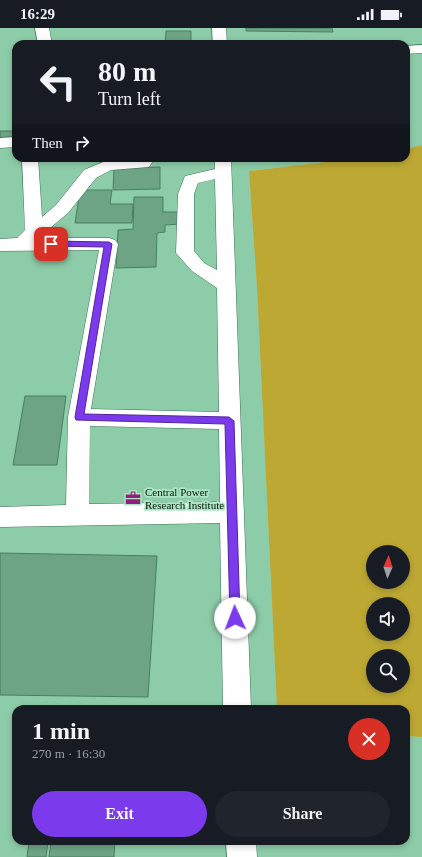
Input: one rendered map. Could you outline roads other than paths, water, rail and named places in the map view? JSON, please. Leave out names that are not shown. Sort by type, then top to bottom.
[{"type":"lane","points":[[42,28],[45,40]]},
{"type":"lane","points":[[219,28],[220,40]]},
{"type":"lane","points":[[410,50],[422,49]]},
{"type":"lane","points":[[0,143],[12,142]]},
{"type":"lane","points":[[28,238],[30,162]]},
{"type":"lane","points":[[28,238],[62,209],[90,174],[108,165],[143,164],[144,162]]},
{"type":"lane","points":[[226,285],[198,267],[185,253],[186,194],[191,180],[223,165],[237,705]]},
{"type":"lane","points":[[0,245],[28,238],[109,244],[79,417],[76,514]]},
{"type":"lane","points":[[79,417],[229,421]]},
{"type":"lane","points":[[0,517],[76,514],[232,512]]},
{"type":"lane","points":[[241,845],[242,857]]},
{"type":"place","name":"Central Power Research Institute","points":[[133,498]]}]
